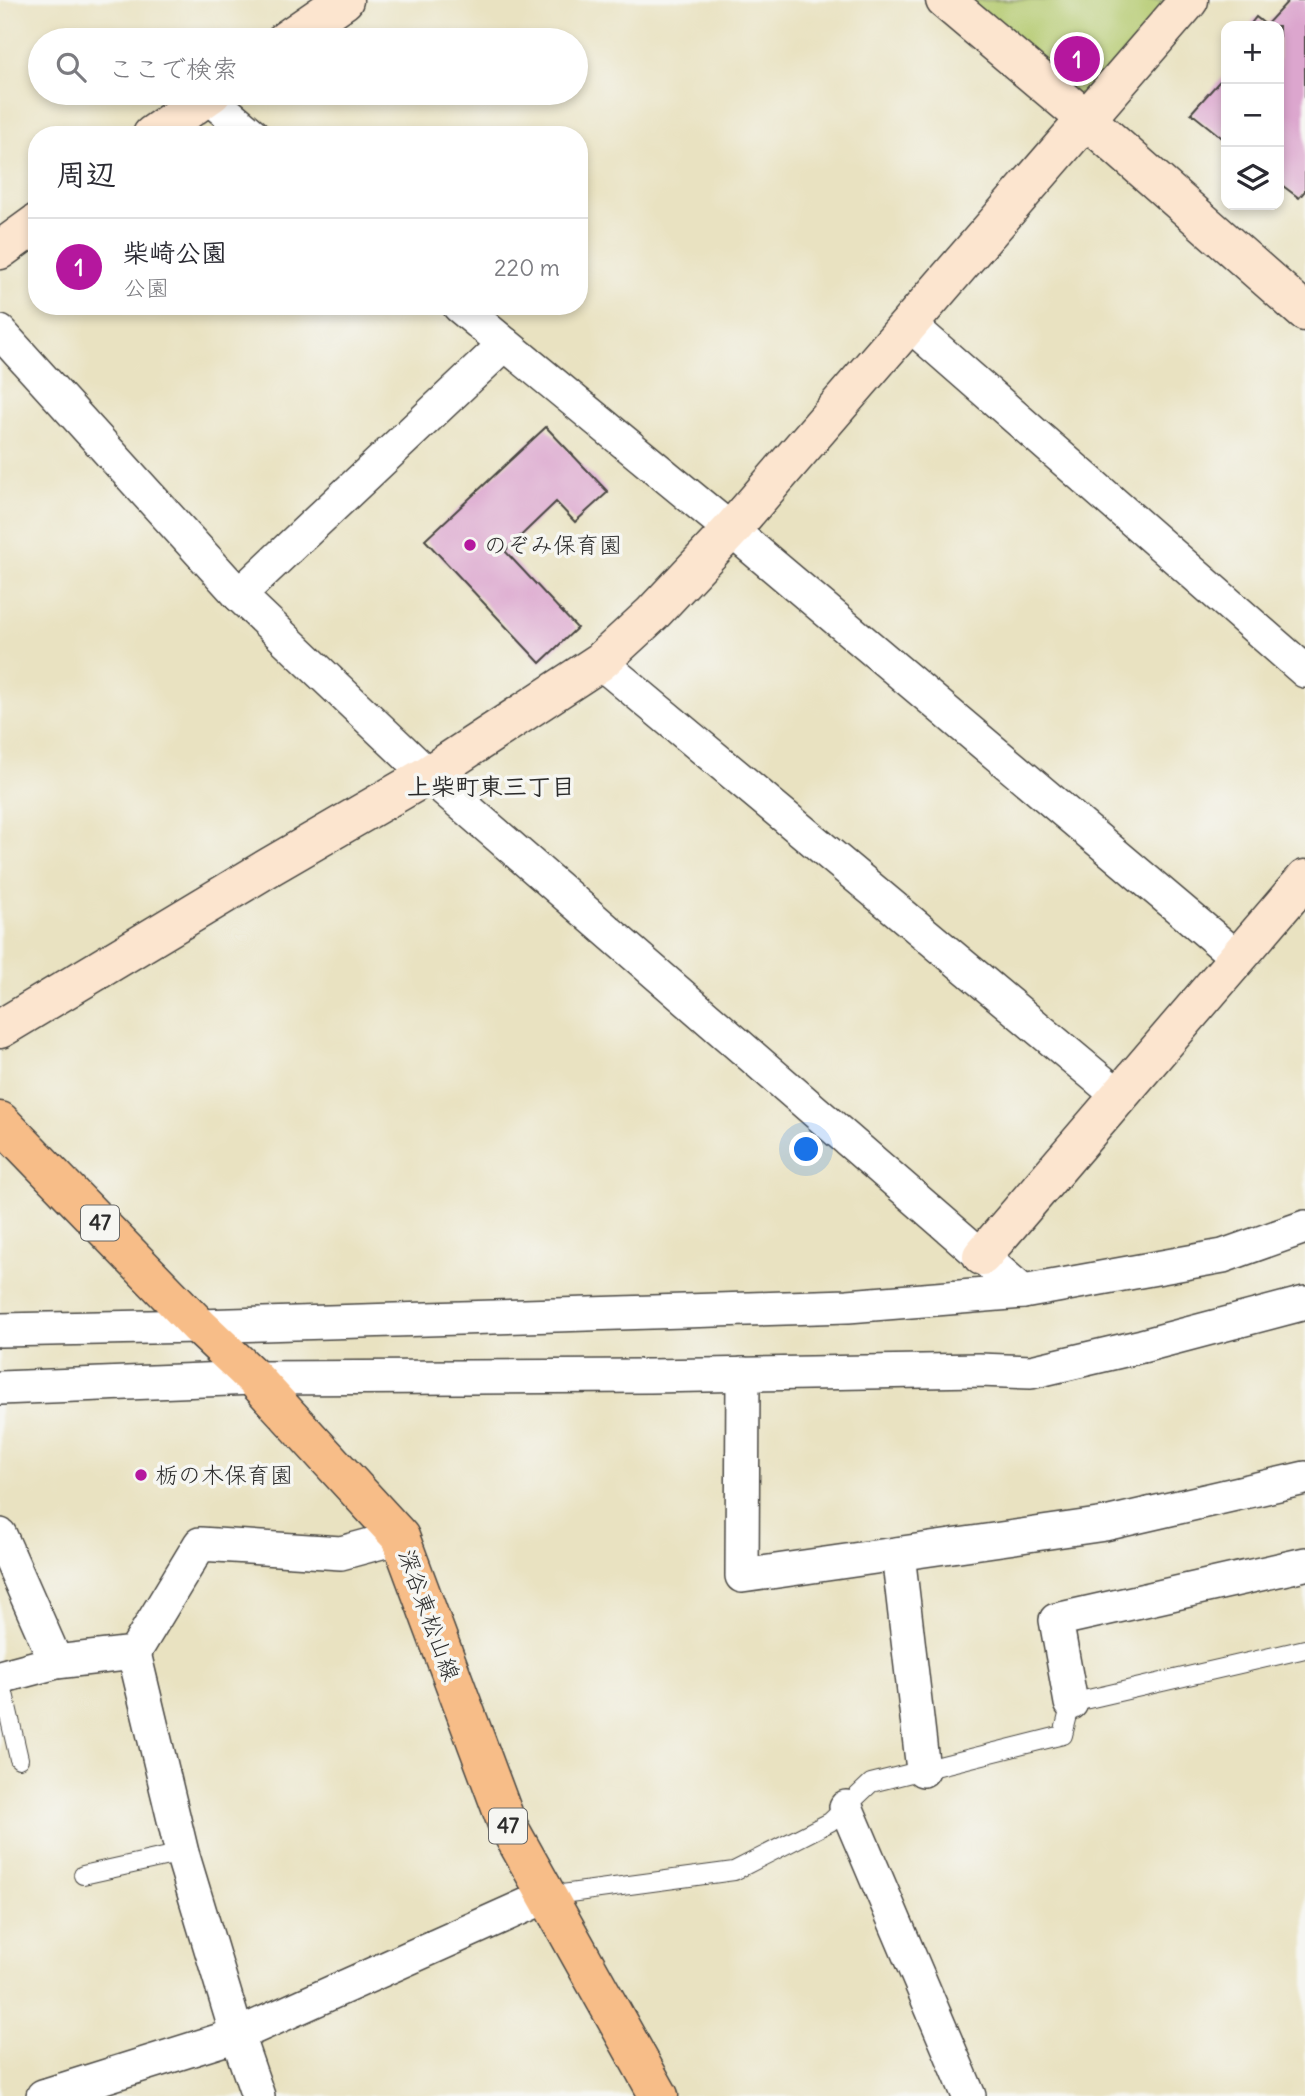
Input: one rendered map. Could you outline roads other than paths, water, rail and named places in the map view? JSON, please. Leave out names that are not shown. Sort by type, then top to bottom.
[{"type":"main road","name":"深谷東松山線","points":[[0,1121],[199,1326],[254,1378],[400,1537],[507,1824],[659,2096]]},
{"type":"street","points":[[303,28],[344,0]]},
{"type":"street","points":[[945,0],[1086,119],[1305,312]]},
{"type":"street","points":[[0,1029],[428,775],[600,662],[652,614],[731,530],[1189,0]]},
{"type":"street","points":[[165,126],[194,105]]},
{"type":"street","points":[[221,105],[243,126]]},
{"type":"street","points":[[0,250],[28,230]]},
{"type":"street","points":[[470,315],[731,530],[1238,958]]},
{"type":"street","points":[[909,324],[1305,671]]},
{"type":"street","points":[[0,332],[239,595],[428,775],[1023,1292]]},
{"type":"street","points":[[239,595],[505,344]]},
{"type":"street","points":[[600,662],[1119,1096]]},
{"type":"street","points":[[982,1256],[1305,880]]},
{"type":"street","points":[[0,1330],[848,1306],[1023,1292],[1223,1256],[1305,1227]]},
{"type":"street","points":[[0,1388],[254,1378],[637,1377],[979,1370],[1031,1372],[1305,1303]]},
{"type":"street","points":[[743,1374],[742,1576],[1105,1524],[1305,1478]]},
{"type":"street","points":[[0,1535],[56,1662]]},
{"type":"street","points":[[258,2096],[182,1853],[134,1653],[200,1544],[341,1553],[400,1537]]},
{"type":"street","points":[[898,1554],[923,1770]]},
{"type":"street","points":[[1071,1703],[1056,1620],[1305,1564]]},
{"type":"street","points":[[0,1676],[56,1662],[134,1653]]},
{"type":"street","points":[[846,1807],[969,2096]]},
{"type":"street","points":[[43,2096],[237,2035],[547,1896]]},
{"type":"lane","points":[[547,1896],[734,1871],[830,1822],[871,1783],[1063,1735],[1071,1703],[1305,1649]]},
{"type":"lane","points":[[0,1676],[19,1759]]},
{"type":"lane","points":[[83,1875],[182,1853]]},
{"type":"place","name":"柴崎公園","points":[[1077,59]]},
{"type":"place","name":"のぞみ保育園","points":[[470,545]]},
{"type":"place","name":"栃の木保育園","points":[[141,1475]]},
{"type":"district","name":"上柴町東三丁目","points":[[491,787]]}]
